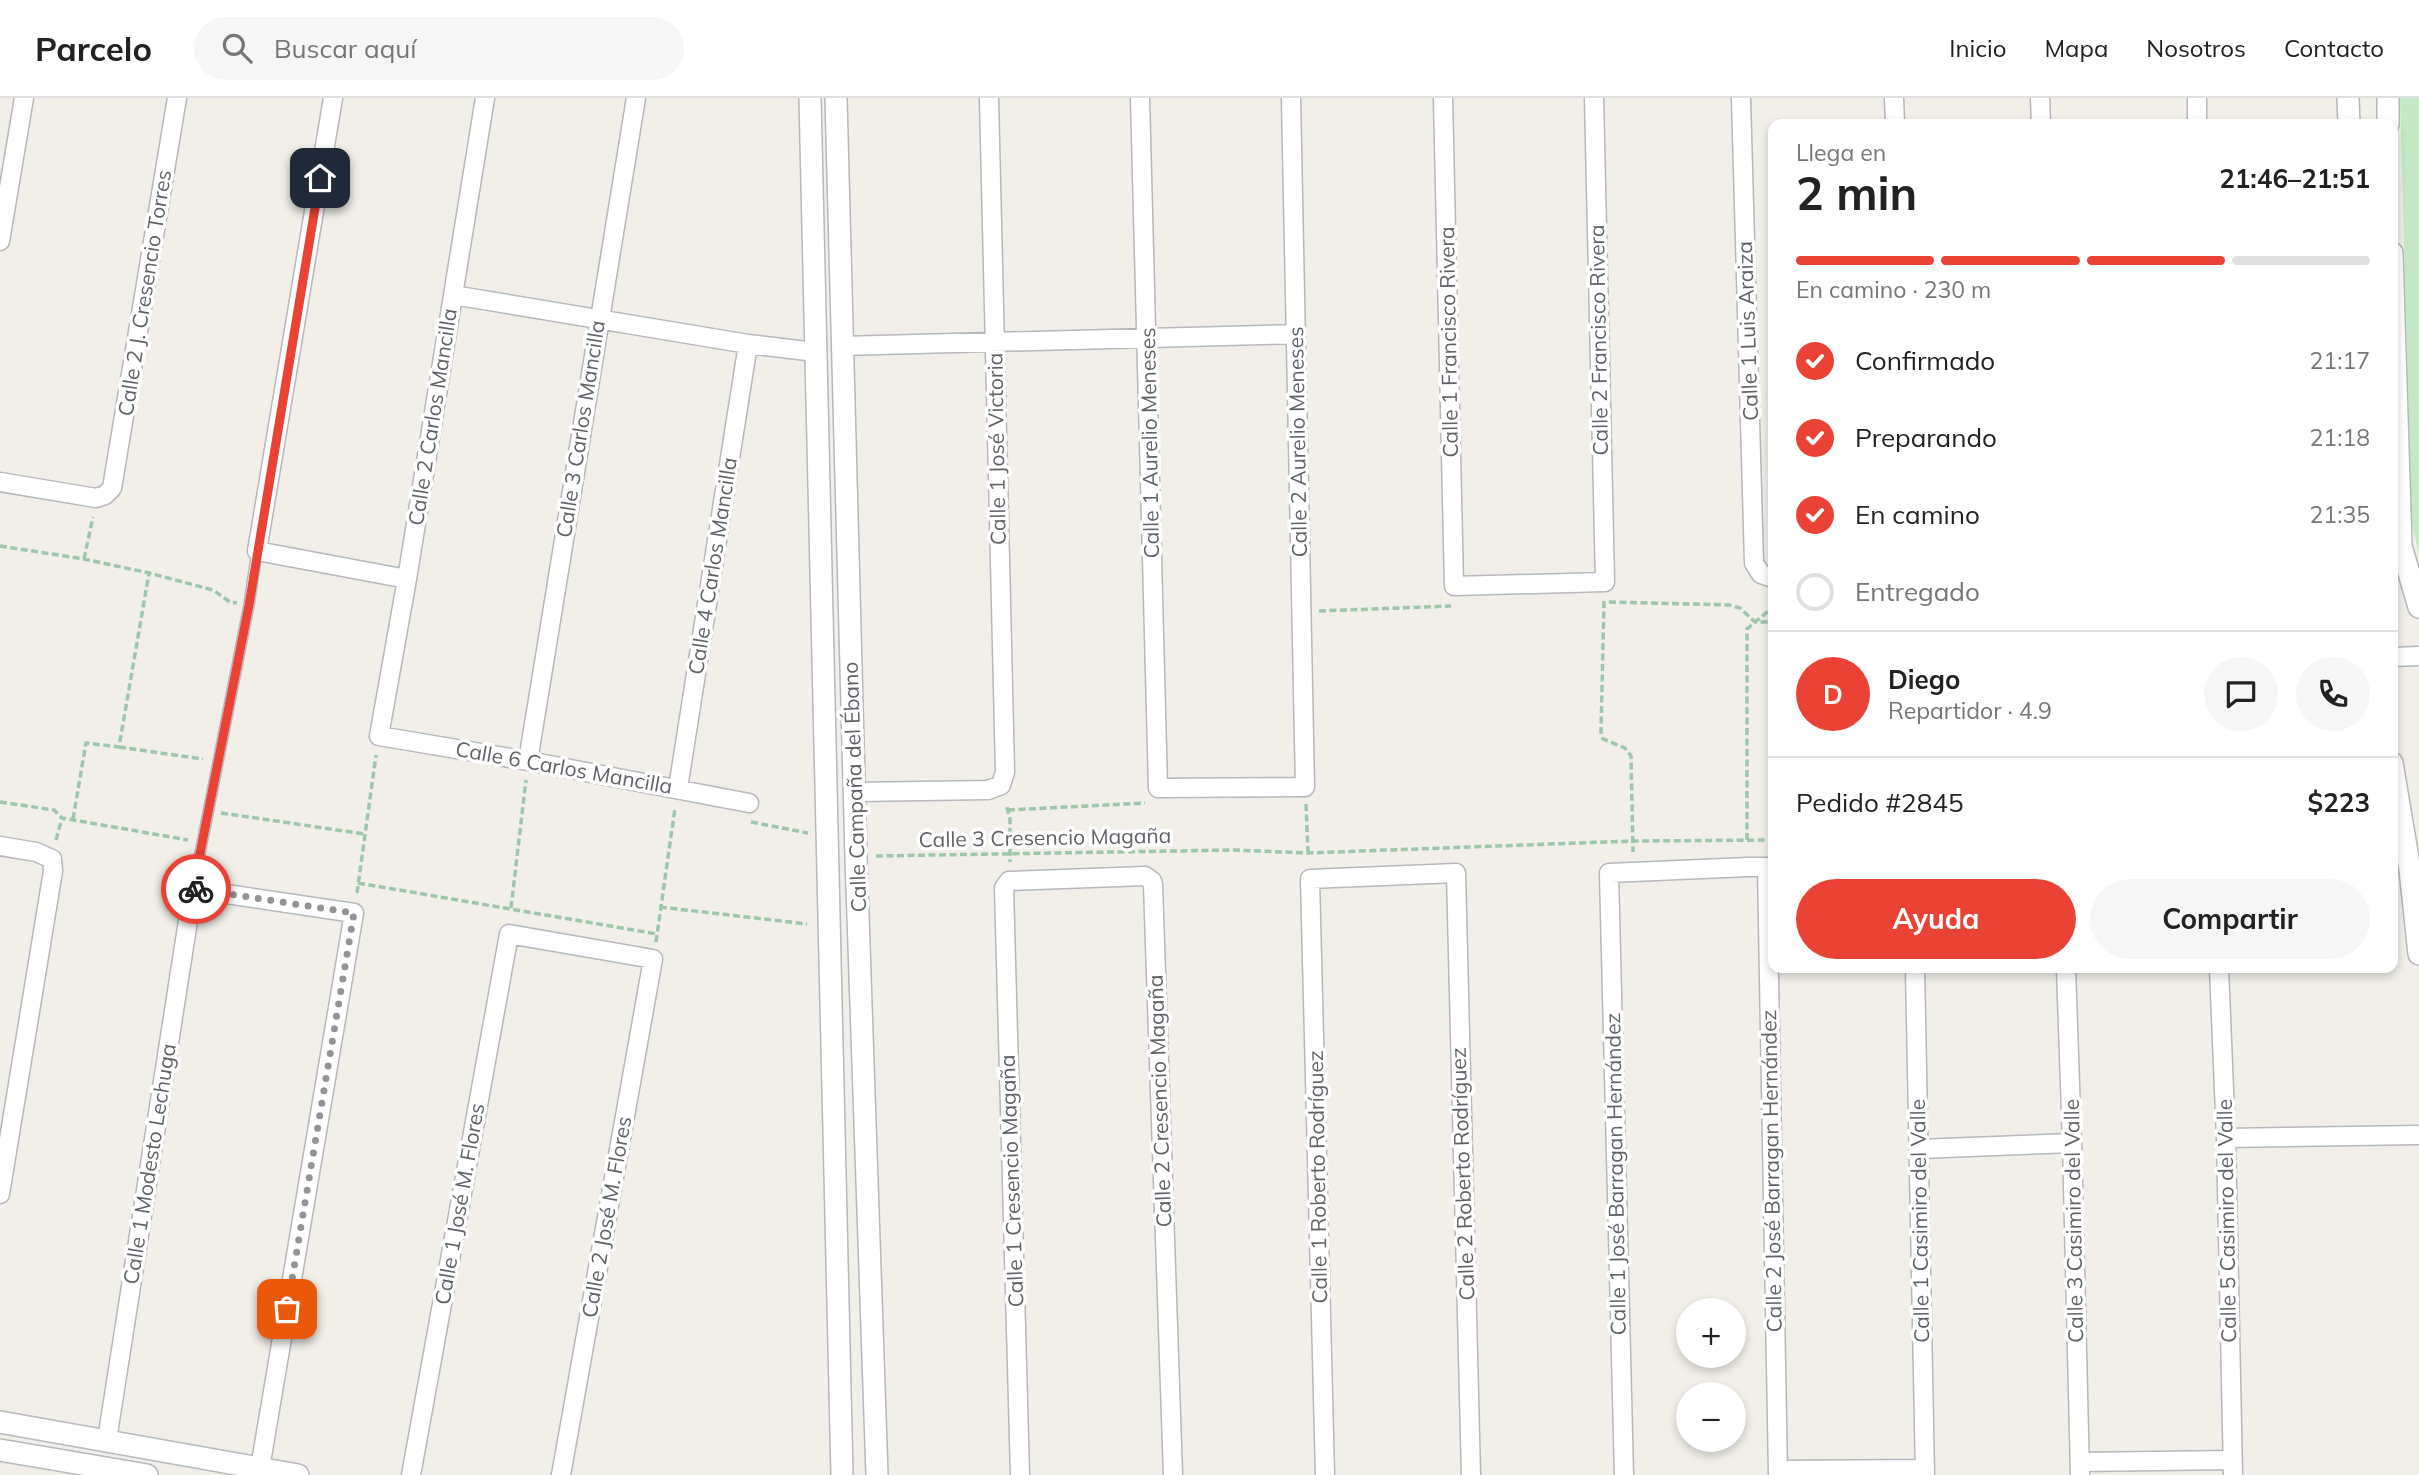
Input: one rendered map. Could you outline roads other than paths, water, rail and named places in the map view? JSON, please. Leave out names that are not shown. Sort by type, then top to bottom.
[{"type":"street","points":[[0,241],[24,98]]},
{"type":"street","name":"Calle 2 J. Cresencio Torres","points":[[0,482],[96,498],[105,495],[112,488],[177,98]]},
{"type":"street","points":[[333,98],[257,551],[407,579]]},
{"type":"street","name":"Calle 2 Carlos Mancilla","points":[[379,736],[485,98]]},
{"type":"street","name":"Calle 3 Carlos Mancilla","points":[[528,761],[636,98]]},
{"type":"street","name":"Calle Campaña del Ébano","points":[[810,98],[842,1475]]},
{"type":"street","name":"Calle Campaña del Ébano","points":[[836,98],[856,857],[877,1475]]},
{"type":"street","name":"Calle 1 José Victoria","points":[[855,792],[994,787],[1005,772],[989,98]]},
{"type":"street","name":"Calle 1 Aurelio Meneses","points":[[1140,98],[1158,788],[1305,787]]},
{"type":"street","name":"Calle 2 Aurelio Meneses","points":[[1291,98],[1305,787]]},
{"type":"street","name":"Calle 1 Francisco Rivera","points":[[1443,98],[1454,586],[1605,583]]},
{"type":"street","name":"Calle 2 Francisco Rivera","points":[[1594,98],[1605,583]]},
{"type":"street","name":"Calle 1 Luis Araiza","points":[[1741,98],[1754,563],[1761,574],[1768,576]]},
{"type":"street","points":[[1894,98],[1895,119]]},
{"type":"street","points":[[2040,98],[2041,119]]},
{"type":"street","points":[[2197,98],[2197,119]]},
{"type":"street","points":[[2348,98],[2349,119]]},
{"type":"street","points":[[2388,98],[2389,119]]},
{"type":"street","points":[[453,295],[748,344],[815,352]]},
{"type":"street","points":[[842,346],[1296,334]]},
{"type":"street","name":"Calle 4 Carlos Mancilla","points":[[678,788],[748,344]]},
{"type":"street","points":[[2398,448],[2401,546],[2419,607]]},
{"type":"street","points":[[820,584],[849,583]]},
{"type":"street","points":[[2398,657],[2419,656]]},
{"type":"street","name":"Calle 6 Carlos Mancilla","points":[[379,736],[678,788],[748,803]]},
{"type":"street","points":[[2398,793],[2415,877],[2419,954]]},
{"type":"street","points":[[0,846],[36,852],[51,859],[53,871],[0,1194]]},
{"type":"street","name":"Calle 2 José Barragan Hernández","points":[[1609,873],[1767,867],[1768,922]]},
{"type":"street","name":"Calle 1 Roberto Rodríguez","points":[[1325,1475],[1310,879],[1455,873]]},
{"type":"street","name":"Calle 2 Roberto Rodríguez","points":[[1455,873],[1471,1475]]},
{"type":"street","name":"Calle 1 José Barragan Hernández","points":[[1609,873],[1624,1475]]},
{"type":"street","name":"Calle 2 Cresencio Magaña","points":[[1007,884],[1145,876],[1152,881],[1173,1475]]},
{"type":"street","name":"Calle 1 Cresencio Magaña","points":[[1007,884],[1020,1475]]},
{"type":"street","points":[[193,889],[354,913],[260,1468]]},
{"type":"street","name":"Calle 1 Modesto Lechuga","points":[[107,1440],[193,889]]},
{"type":"street","name":"Calle 1 José M. Flores","points":[[411,1475],[509,934],[653,959]]},
{"type":"street","name":"Calle 2 José M. Flores","points":[[561,1475],[653,959]]},
{"type":"street","name":"Calle 2 José Barragan Hernández","points":[[1769,973],[1778,1472]]},
{"type":"street","name":"Calle 1 Casimiro del Valle","points":[[1915,973],[1925,1472]]},
{"type":"street","name":"Calle 3 Casimiro del Valle","points":[[2066,973],[2080,1469]]},
{"type":"street","name":"Calle 5 Casimiro del Valle","points":[[2219,973],[2226,1139],[2233,1468]]},
{"type":"street","points":[[2226,1139],[2419,1135]]},
{"type":"street","points":[[1919,1149],[2073,1143]]},
{"type":"street","points":[[0,1422],[298,1475]]},
{"type":"street","points":[[0,1450],[147,1475]]},
{"type":"street","points":[[2080,1469],[2233,1468]]},
{"type":"street","points":[[1778,1472],[1925,1472]]},
{"type":"lane","points":[[193,889],[249,605],[257,551]]}]
